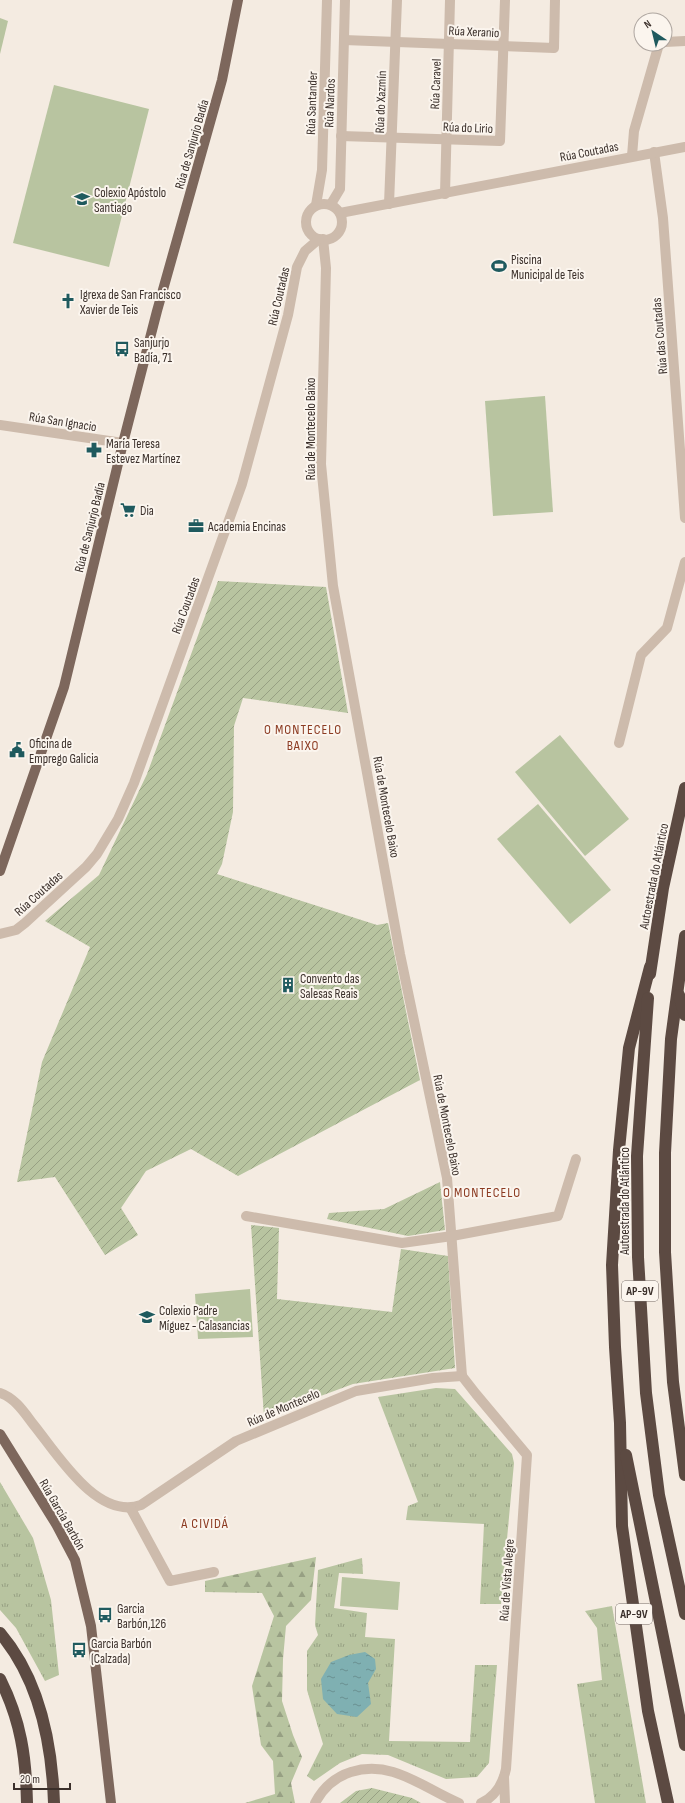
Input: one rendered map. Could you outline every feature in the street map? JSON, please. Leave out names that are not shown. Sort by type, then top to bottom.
[{"type":"highway","name":"Autoestrada do Atlántico","points":[[685,788],[663,888],[650,967],[637,1156],[638,1257],[646,1393],[659,1495],[685,1614]]},
{"type":"highway","name":"AP-9V","points":[[685,936],[671,1039],[665,1153],[665,1252],[674,1382],[685,1475]]},
{"type":"highway","name":"AP-9V","points":[[650,967],[628,1048],[619,1150],[612,1266],[620,1423],[622,1526],[648,1711],[668,1803]]},
{"type":"highway","points":[[678,990],[685,1015]]},
{"type":"highway","name":"AP-9V","points":[[620,1423],[685,1745]]},
{"type":"highway","points":[[0,1633],[22,1667],[38,1702],[53,1767],[54,1803]]},
{"type":"highway","points":[[0,1679],[13,1710],[23,1741],[27,1803]]},
{"type":"main road","name":"Rúa de Sanjurjo Badía","points":[[0,871],[64,687],[122,444],[157,311],[222,80],[238,0]]},
{"type":"main road","name":"Rúa García Barbón","points":[[0,1434],[56,1524],[75,1560],[91,1626],[111,1803]]},
{"type":"street","name":"Rúa Santander","points":[[316,205],[322,170],[327,0]]},
{"type":"street","name":"Rúa Nardos","points":[[331,204],[340,189],[345,0]]},
{"type":"street","name":"Rúa do Xazmín","points":[[389,204],[397,0]]},
{"type":"street","name":"Rúa Caravel","points":[[445,194],[450,0]]},
{"type":"street","name":"Rúa do Lirio","points":[[341,136],[500,141],[504,0]]},
{"type":"street","name":"Rúa Xeranio","points":[[344,40],[554,48],[555,0]]},
{"type":"street","points":[[673,42],[685,41]]},
{"type":"street","name":"Rúa Coutadas","points":[[632,156],[634,131],[657,52]]},
{"type":"street","name":"Rúa Coutadas","points":[[340,213],[685,147]]},
{"type":"street","name":"Rúa das Coutadas","points":[[654,152],[663,218],[685,518]]},
{"type":"street","points":[[331,204],[340,213],[343,219],[340,232],[334,237],[321,239],[309,231],[306,224],[306,217],[311,209],[316,205],[331,204]]},
{"type":"street","name":"Rúa Coutadas","points":[[0,934],[16,930],[25,924],[86,867],[108,838],[118,819],[158,721],[242,484],[288,315],[297,267],[305,252],[321,239]]},
{"type":"street","name":"Rúa de Montecelo Baixo","points":[[321,239],[326,268],[320,464],[333,586],[399,946],[446,1178],[452,1236],[462,1376]]},
{"type":"street","name":"Rúa San Ignacio","points":[[0,425],[122,444]]},
{"type":"street","points":[[619,743],[641,655],[667,628],[685,562]]},
{"type":"street","points":[[246,1216],[402,1243],[452,1236],[558,1216],[576,1159]]},
{"type":"street","name":"Rúa de Montecelo","points":[[131,1509],[141,1505],[236,1441],[356,1391],[433,1378],[462,1376]]},
{"type":"street","name":"Rúa de Vista Alegre","points":[[462,1376],[527,1455],[504,1778],[494,1794],[485,1802]]},
{"type":"street","points":[[0,1393],[16,1402],[76,1476],[96,1496],[105,1502],[131,1509],[170,1581],[214,1572]]},
{"type":"street","points":[[315,1803],[320,1794],[332,1782],[346,1774],[360,1769],[376,1768],[391,1770],[459,1803]]},
{"type":"street","points":[[504,1778],[505,1803]]},
{"type":"green space","points":[[0,18],[8,21],[0,54]]},
{"type":"green space","points":[[54,85],[149,109],[109,267],[13,243]]},
{"type":"green space","points":[[545,396],[553,512],[493,516],[485,401]]},
{"type":"green space","points":[[218,581],[326,587],[348,713],[243,698],[234,726],[233,812],[222,864],[217,874],[377,925],[388,923],[420,1080],[238,1176],[191,1149],[146,1171],[121,1208],[138,1235],[105,1255],[55,1177],[17,1182],[42,1062],[90,947],[45,921],[99,875],[147,774]]},
{"type":"green space","points":[[560,735],[629,819],[585,856],[515,772]]},
{"type":"green space","points":[[538,804],[611,890],[570,924],[497,839]]},
{"type":"green space","points":[[440,1182],[445,1230],[408,1236],[327,1219],[329,1213],[384,1209]]},
{"type":"green space","points":[[251,1225],[279,1228],[277,1299],[392,1312],[401,1249],[448,1256],[455,1368],[353,1384],[264,1417]]},
{"type":"green space","points":[[250,1289],[253,1337],[198,1339],[195,1294]]},
{"type":"green space","points":[[436,1388],[455,1389],[512,1454],[514,1463],[501,1604],[480,1604],[484,1524],[406,1520],[408,1506],[418,1502],[378,1397]]},
{"type":"green space","points":[[0,1482],[33,1538],[51,1600],[59,1675],[45,1681],[16,1628],[0,1610]]},
{"type":"green space","points":[[316,1557],[311,1600],[286,1626],[283,1659],[282,1701],[302,1757],[291,1783],[295,1803],[245,1803],[275,1794],[273,1761],[261,1745],[252,1686],[274,1616],[262,1593],[205,1592],[205,1581]]},
{"type":"green space","points":[[362,1558],[363,1574],[339,1573],[334,1608],[367,1613],[365,1637],[395,1639],[389,1741],[470,1742],[475,1665],[497,1665],[489,1763],[477,1777],[446,1779],[388,1755],[362,1754],[340,1763],[314,1781],[307,1776],[323,1744],[307,1690],[307,1651],[318,1635],[315,1625],[318,1570]]},
{"type":"green space","points":[[342,1577],[400,1582],[398,1610],[340,1606]]},
{"type":"green space","points":[[612,1606],[646,1803],[595,1803],[577,1684],[602,1680],[597,1628],[585,1611]]},
{"type":"green space","points":[[372,1788],[412,1798],[421,1803],[340,1803],[356,1791]]},
{"type":"water","points":[[365,1652],[375,1659],[376,1669],[368,1683],[371,1704],[357,1717],[337,1714],[323,1699],[321,1679],[331,1662],[349,1655]]},
{"type":"place","name":"Colexio Apóstolo Santiago","points":[[82,199]]},
{"type":"place","name":"Piscina Municipal de Teis","points":[[499,266]]},
{"type":"place","name":"Igrexa de San Francisco Xavier de Teis","points":[[68,301]]},
{"type":"place","name":"Sanjurjo Badía, 71","points":[[122,349]]},
{"type":"place","name":"María Teresa Estevez Martínez","points":[[94,450]]},
{"type":"place","name":"Dia","points":[[128,510]]},
{"type":"place","name":"Academia Encinas","points":[[196,526]]},
{"type":"place","name":"Oficina de Emprego Galicia","points":[[17,750]]},
{"type":"place","name":"Convento das Salesas Reais","points":[[288,985]]},
{"type":"place","name":"Colexio Padre Míguez - Calasancias","points":[[147,1317]]},
{"type":"place","name":"Garcia Barbón,126","points":[[105,1615]]},
{"type":"place","name":"Garcia Barbón (Calzada)","points":[[79,1650]]},
{"type":"district","name":"O MONTECELO BAIXO","points":[[303,738]]},
{"type":"district","name":"O MONTECELO","points":[[482,1192]]},
{"type":"district","name":"A CIVIDÁ","points":[[205,1523]]}]
